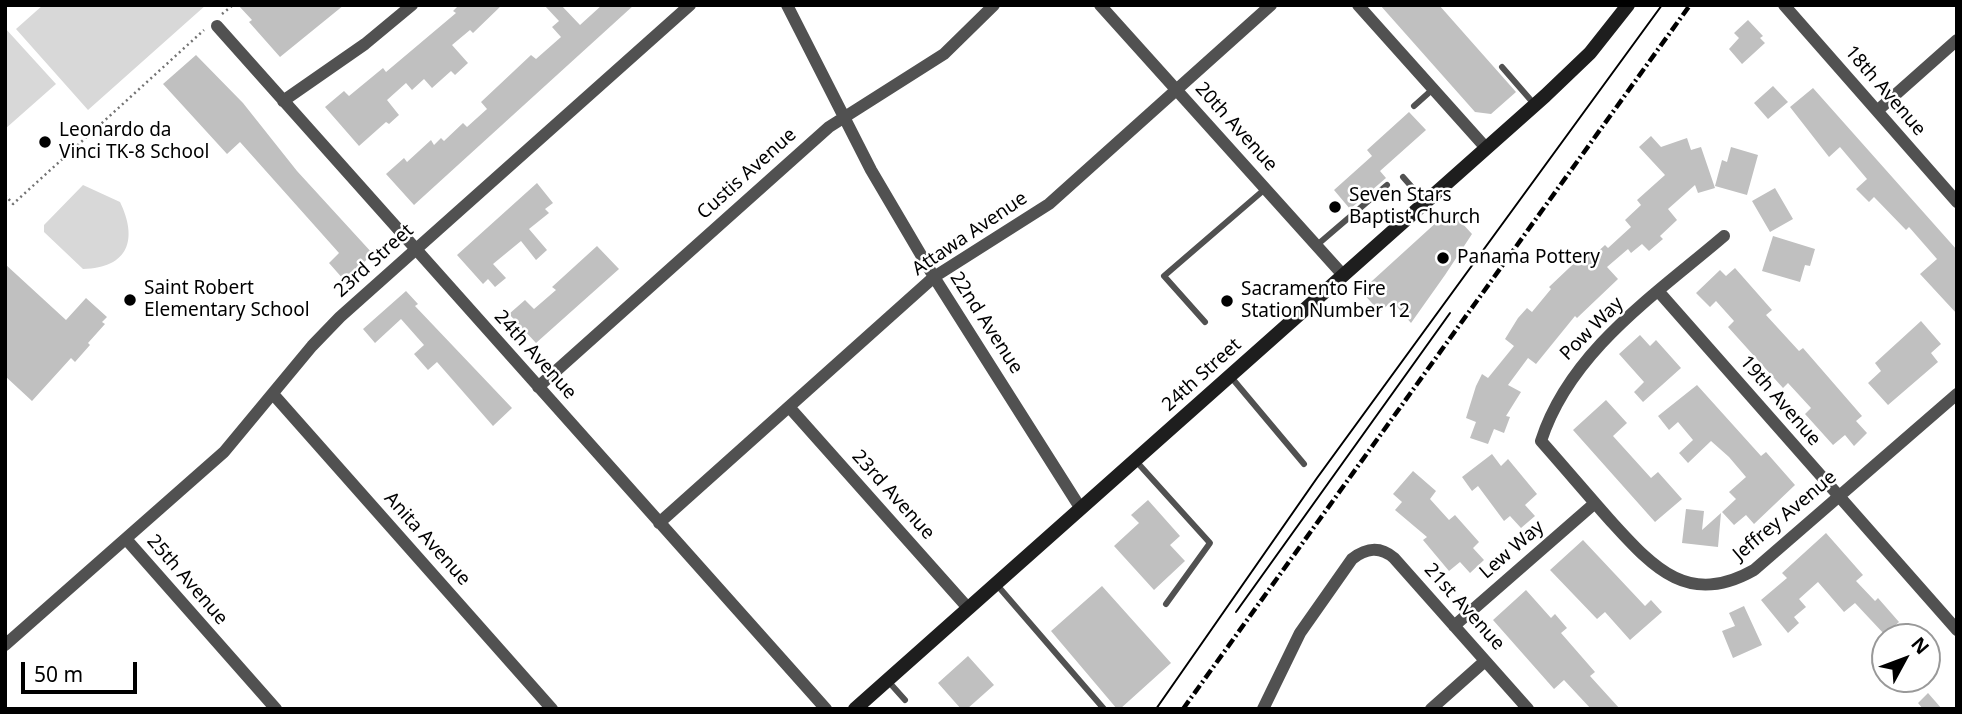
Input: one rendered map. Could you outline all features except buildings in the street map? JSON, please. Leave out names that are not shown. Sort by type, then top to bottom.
[{"type":"street","points":[[283,101],[365,44],[412,5]]},
{"type":"street","name":"23rd Street","points":[[5,645],[224,452],[340,317],[690,5]]},
{"type":"street","name":"22nd Avenue","points":[[787,5],[871,170],[934,277],[1081,509]]},
{"type":"street","name":"Custis Avenue","points":[[538,387],[843,116],[944,54],[994,5]]},
{"type":"street","name":"20th Avenue","points":[[1100,5],[1343,275]]},
{"type":"street","name":"Attawa Avenue","points":[[659,523],[934,277],[1049,204],[1272,5]]},
{"type":"street","points":[[1358,5],[1486,148]]},
{"type":"street","name":"24th Street","points":[[855,709],[1535,105],[1590,53],[1628,5]]},
{"type":"street","name":"18th Avenue","points":[[1784,5],[1957,202]]},
{"type":"street","name":"24th Avenue","points":[[216,22],[415,250],[826,709]]},
{"type":"street","points":[[1877,111],[1957,40]]},
{"type":"street","name":"Pow Way","points":[[1595,503],[1541,441],[1559,397],[1574,373],[1601,343],[1724,236]]},
{"type":"street","name":"19th Avenue","points":[[1658,292],[1957,630]]},
{"type":"street","name":"Anita Avenue","points":[[273,394],[552,709]]},
{"type":"street","name":"Jeffrey Avenue","points":[[1595,503],[1657,570],[1690,584],[1710,585],[1739,579],[1755,570],[1957,394]]},
{"type":"street","name":"23rd Avenue","points":[[790,408],[968,608]]},
{"type":"street","name":"Lew Way","points":[[1454,626],[1595,503]]},
{"type":"street","name":"25th Avenue","points":[[125,539],[275,709]]},
{"type":"street","name":"21st Avenue","points":[[1267,707],[1300,633],[1352,559],[1361,551],[1372,549],[1390,554],[1528,709]]},
{"type":"street","points":[[1432,709],[1486,661]]},
{"type":"lane","points":[[1502,67],[1535,105]]},
{"type":"lane","points":[[1414,106],[1433,89]]},
{"type":"lane","points":[[1403,177],[1425,202]]},
{"type":"lane","points":[[1317,246],[1387,184]]},
{"type":"lane","points":[[1205,322],[1164,276],[1265,188]]},
{"type":"lane","points":[[1230,376],[1304,464]]},
{"type":"lane","points":[[1135,460],[1210,543],[1166,604]]},
{"type":"lane","points":[[995,584],[1104,709]]},
{"type":"lane","points":[[887,680],[905,701]]},
{"type":"path","points":[[5,195],[13,204],[233,5]]},
{"type":"shaded area","points":[[43,5],[206,5],[88,110],[16,29]]},
{"type":"shaded area","points":[[5,28],[56,84],[5,129]]},
{"type":"shaded area","points":[[83,185],[120,202],[128,228],[128,239],[120,257],[111,263],[83,269],[44,232],[44,225]]},
{"type":"tram line","points":[[1156,709],[1317,478],[1662,5]]},
{"type":"tram line","points":[[1236,612],[1450,313]]},
{"type":"railway","points":[[1183,709],[1690,5]]},
{"type":"place","name":"Leonardo da Vinci TK-8 School","points":[[45,142]]},
{"type":"place","name":"Seven Stars Baptist Church","points":[[1335,207]]},
{"type":"place","name":"Panama Pottery","points":[[1443,258]]},
{"type":"place","name":"Saint Robert Elementary School","points":[[130,300]]},
{"type":"place","name":"Sacramento Fire Station Number 12","points":[[1227,301]]}]
